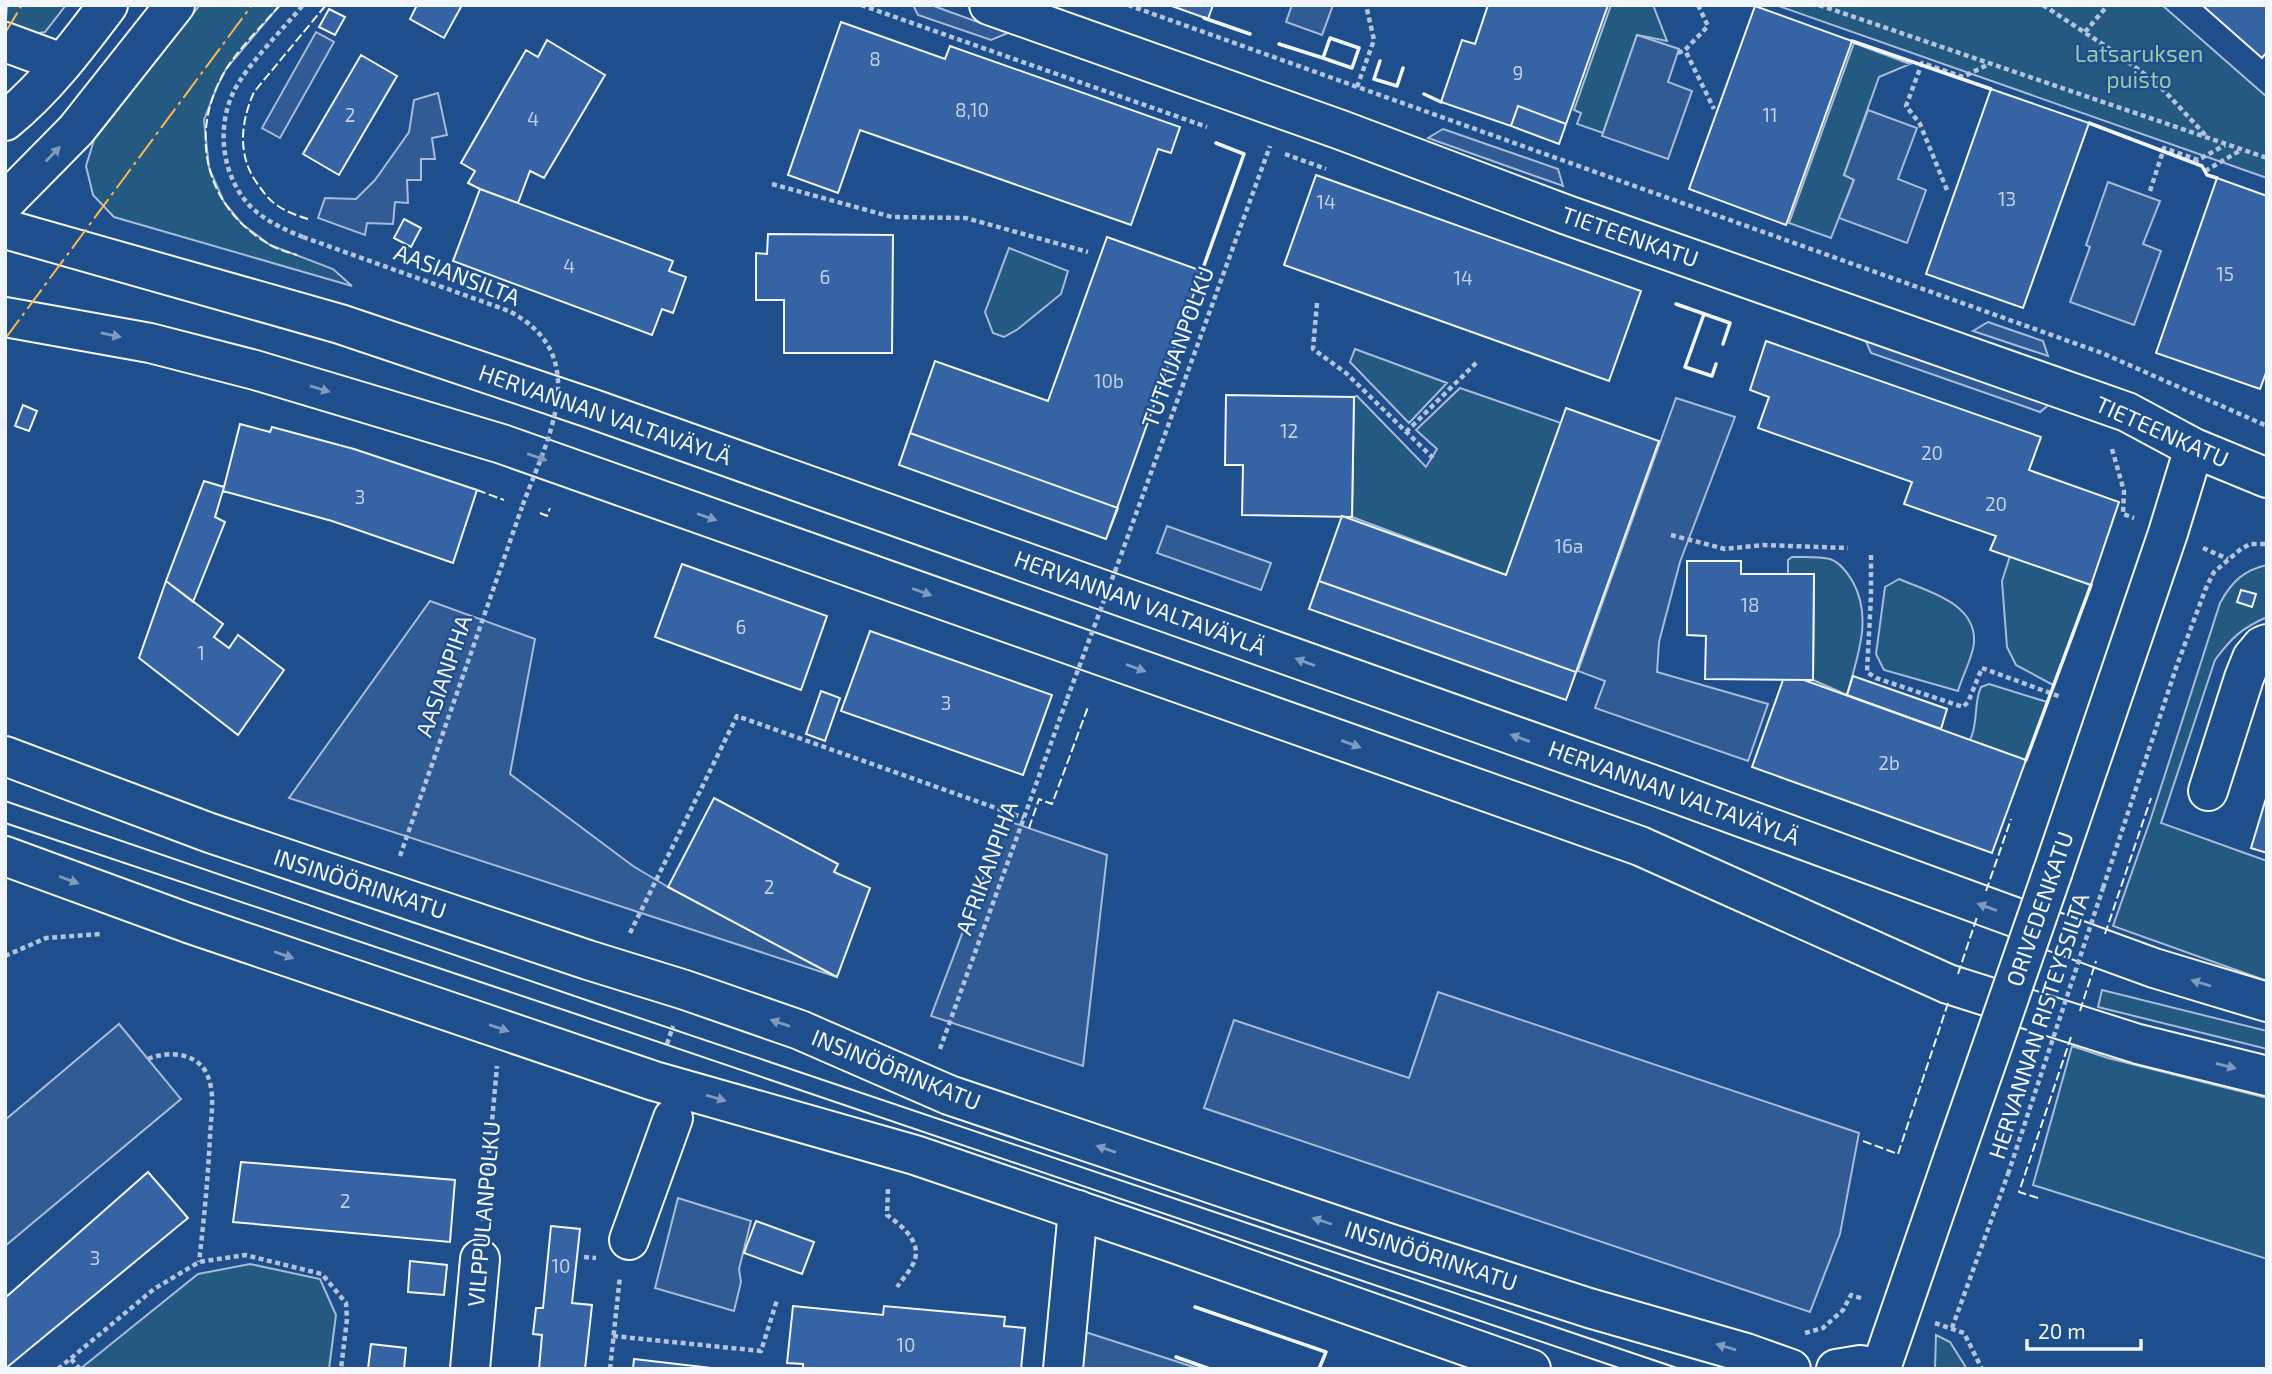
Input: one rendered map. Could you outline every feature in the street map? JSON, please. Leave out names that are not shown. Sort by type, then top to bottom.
[{"type":"main road","points":[[5,121],[20,109],[62,63],[108,5]]},
{"type":"main road","points":[[5,202],[76,130],[175,5]]},
{"type":"main road","name":"TIETEENKATU","points":[[989,5],[1064,18],[1341,130],[1567,215],[2127,412],[2194,448],[2267,478]]},
{"type":"main road","points":[[5,42],[62,63]]},
{"type":"main road","name":"HERVANNAN VALTAVÄYLÄ","points":[[5,229],[340,324],[593,409],[1632,777],[2154,968],[2267,1002]]},
{"type":"main road","points":[[5,317],[150,343],[255,370],[502,444],[1640,846],[1948,984],[2138,1044],[2267,1076]]},
{"type":"main road","name":"ORIVEDENKATU","points":[[1881,1369],[2168,533],[2194,448]]},
{"type":"main road","points":[[2208,791],[2252,658],[2267,644]]},
{"type":"main road","name":"INSINÖÖRINKATU","points":[[5,756],[211,834],[787,1026],[986,1108],[1488,1275],[1793,1352]]},
{"type":"main road","points":[[5,856],[188,923],[654,1081],[915,1155],[1531,1369]]},
{"type":"main road","points":[[629,1240],[673,1118]]},
{"type":"main road","points":[[1063,1369],[1078,1210]]},
{"type":"main road","name":"VILPPULANPOLKU","points":[[470,1369],[480,1259]]},
{"type":"main road","points":[[1836,1369],[1860,1365],[1881,1369]]},
{"type":"path","name":"AASIANSILTA","points":[[303,5],[234,91],[226,114],[223,135],[226,161],[252,208],[285,230],[509,310],[541,335],[555,362],[559,381],[557,410],[522,507]]},
{"type":"path","points":[[1128,5],[2102,353],[2267,426]]},
{"type":"path","points":[[1357,87],[1374,40],[1366,5]]},
{"type":"path","points":[[1678,53],[1685,50],[1708,26],[1698,5]]},
{"type":"path","points":[[1819,5],[2267,158]]},
{"type":"path","points":[[2043,5],[2158,84],[2209,138]]},
{"type":"path","points":[[2085,32],[2108,5]]},
{"type":"path","points":[[1685,50],[1714,109]]},
{"type":"path","points":[[1947,190],[1920,124],[1906,106],[1922,63],[1963,77],[1990,63]]},
{"type":"path","points":[[2150,191],[2164,148],[2199,160],[2226,144]]},
{"type":"path","name":"TUTKIJANPOLKU","points":[[1067,699],[1269,148]]},
{"type":"path","points":[[2205,171],[2241,149]]},
{"type":"path","points":[[772,184],[892,217],[966,218],[1088,252]]},
{"type":"path","points":[[1317,303],[1313,349],[1346,373],[1433,458]]},
{"type":"path","points":[[1406,432],[1478,361]]},
{"type":"path","points":[[2111,450],[2124,491],[2123,514]]},
{"type":"path","name":"AASIANPIHA","points":[[399,858],[522,507]]},
{"type":"path","points":[[1671,534],[1725,549],[1763,545],[1848,548]]},
{"type":"path","name":"HERVANNAN RISTEYSSILTA","points":[[1982,1369],[1964,1333],[1952,1328],[2008,1174],[2177,664],[2214,572],[2250,544],[2267,544]]},
{"type":"path","points":[[1871,555],[1867,672],[1876,678],[1963,707],[1968,702],[1982,668],[2061,697]]},
{"type":"path","name":"AFRIKANPIHA","points":[[927,1044],[940,1049],[1067,699]]},
{"type":"path","points":[[630,934],[737,716],[1024,818]]},
{"type":"path","points":[[387,855],[410,861]]},
{"type":"path","points":[[620,930],[642,939]]},
{"type":"path","points":[[5,956],[46,938],[108,933]]},
{"type":"path","points":[[148,1059],[160,1053],[186,1055],[205,1070],[212,1094],[208,1182],[199,1262]]},
{"type":"path","name":"VILPPULANPOLKU","points":[[480,1259],[498,1059]]},
{"type":"path","points":[[888,1189],[887,1215],[907,1232],[913,1241],[916,1254],[914,1264],[897,1287]]},
{"type":"path","points":[[610,1369],[622,1260],[629,1240]]},
{"type":"path","points":[[58,1369],[153,1289],[199,1262],[245,1255],[322,1274],[346,1303],[347,1319],[341,1369]]},
{"type":"path","points":[[1793,1352],[1843,1310],[1851,1295]]},
{"type":"path","points":[[613,1336],[761,1351],[777,1300]]},
{"type":"path","points":[[71,1359],[80,1369]]},
{"type":"green space","points":[[7,5],[66,5],[45,32],[19,36],[5,33]]},
{"type":"green space","points":[[200,5],[280,5],[226,69],[204,120],[209,168],[224,202],[242,224],[270,245],[333,269],[352,286],[114,217],[93,195],[86,166],[94,140]]},
{"type":"green space","points":[[1611,5],[1653,5],[1667,41],[1637,35],[1603,133],[1577,124],[1581,113],[1574,110]]},
{"type":"green space","name":"Latsaruksen puisto","points":[[1776,5],[2162,5],[2267,97],[2267,178]]},
{"type":"green space","points":[[1854,43],[1910,64],[1879,77],[1844,175],[1854,179],[1831,238],[1789,223]]},
{"type":"green space","points":[[1009,248],[1068,271],[1061,294],[1004,337],[993,333],[985,312]]},
{"type":"green space","points":[[1355,349],[1447,383],[1409,423],[1350,362]]},
{"type":"green space","points":[[1460,388],[1561,423],[1506,575],[1352,517],[1354,397],[1357,396],[1426,467],[1437,449],[1416,430]]},
{"type":"green space","points":[[2010,556],[2091,585],[2053,685],[2016,665],[2007,647],[2002,581]]},
{"type":"green space","points":[[1792,557],[1821,557],[1834,561],[1849,576],[1859,596],[1863,624],[1859,652],[1847,695],[1813,680],[1814,575],[1788,574],[1788,560]]},
{"type":"green space","points":[[2267,565],[2267,617],[2238,634],[2215,660],[2161,823],[2267,861],[2267,981],[2113,926],[2151,818],[2220,603],[2239,578],[2251,570]]},
{"type":"green space","points":[[1899,579],[1948,600],[1959,608],[1973,629],[1972,654],[1958,691],[1884,670],[1876,654],[1885,587]]},
{"type":"green space","points":[[1989,684],[2047,702],[2026,760],[1970,740],[1981,687]]},
{"type":"green space","points":[[2102,990],[2267,1031],[2267,1049],[2098,1007]]},
{"type":"green space","points":[[2072,1046],[2108,1058],[2267,1098],[2267,1259],[2033,1185]]},
{"type":"green space","points":[[250,1264],[320,1279],[336,1315],[329,1369],[80,1369],[198,1274]]},
{"type":"green space","points":[[1936,1335],[1950,1342],[1967,1369],[1935,1369]]},
{"type":"shaded area","points":[[913,5],[931,5],[1008,33],[991,40],[918,15]]},
{"type":"shaded area","points":[[1292,5],[1333,5],[1322,35],[1286,22]]},
{"type":"shaded area","points":[[316,32],[334,42],[280,138],[262,128]]},
{"type":"shaded area","points":[[1637,35],[1679,49],[1668,82],[1692,91],[1668,159],[1602,136]]},
{"type":"shaded area","points":[[438,93],[447,135],[432,138],[435,159],[421,159],[421,180],[407,180],[408,203],[395,202],[393,224],[367,223],[365,235],[318,218],[325,198],[356,199],[375,180],[409,132],[414,100]]},
{"type":"shaded area","points":[[1868,110],[1917,128],[1898,179],[1926,190],[1907,243],[1839,218],[1854,180],[1844,175]]},
{"type":"shaded area","points":[[1443,129],[1558,169],[1563,186],[1428,138]]},
{"type":"shaded area","points":[[2108,182],[2160,201],[2143,244],[2161,251],[2134,325],[2070,302],[2090,247],[2086,245]]},
{"type":"shaded area","points":[[1988,322],[2043,341],[2048,356],[1973,331]]},
{"type":"shaded area","points":[[1864,337],[2051,403],[2040,412],[1871,353]]},
{"type":"shaded area","points":[[1676,398],[1735,417],[1680,562],[1659,642],[1657,672],[1768,704],[1748,761],[1595,708],[1605,681],[1578,671]]},
{"type":"shaded area","points":[[1167,526],[1271,563],[1261,590],[1157,553]]},
{"type":"shaded area","points":[[430,601],[535,639],[510,774],[633,866],[837,977],[289,798]]},
{"type":"shaded area","points":[[1005,820],[1107,855],[1083,1066],[931,1016]]},
{"type":"shaded area","points":[[1438,992],[1859,1133],[1840,1234],[1810,1312],[1204,1108],[1234,1020],[1409,1078]]},
{"type":"shaded area","points":[[119,1024],[181,1099],[5,1246],[5,1120]]},
{"type":"shaded area","points":[[678,1198],[751,1221],[739,1269],[741,1282],[734,1311],[655,1288]]},
{"type":"shaded area","points":[[1079,1330],[1200,1369],[1077,1369]]},
{"type":"building","points":[[417,5],[462,5],[444,38],[410,19]]},
{"type":"building","points":[[1169,5],[1213,5],[1208,19]]},
{"type":"building","points":[[1488,5],[1608,5],[1566,124],[1518,106],[1511,126],[1441,102],[1462,40],[1475,44]]},
{"type":"building","points":[[2202,5],[2267,5],[2267,52],[2262,58]]},
{"type":"building","points":[[1755,6],[1852,41],[1786,225],[1689,189]]},
{"type":"building","points":[[329,9],[345,17],[335,35],[319,27]]},
{"type":"building","points":[[841,22],[945,59],[950,46],[1180,127],[1171,153],[1158,149],[1131,225],[860,130],[838,193],[788,175]]},
{"type":"building","points":[[547,40],[605,75],[544,178],[530,171],[518,203],[468,183],[475,171],[461,163],[526,50],[538,57]]},
{"type":"building","points":[[361,55],[397,76],[339,175],[303,154]]},
{"type":"building","points":[[1991,89],[2089,123],[2023,308],[1926,274]]},
{"type":"building","points":[[1518,106],[1566,124],[1559,144],[1511,126]]},
{"type":"building","points":[[1316,175],[1641,291],[1609,381],[1284,265]]},
{"type":"building","points":[[2217,178],[2267,196],[2267,370],[2260,389],[2156,353]]},
{"type":"building","points":[[480,189],[673,261],[669,271],[686,277],[673,313],[662,309],[652,335],[453,261]]},
{"type":"building","points":[[404,219],[421,228],[411,247],[394,238]]},
{"type":"building","points":[[768,234],[893,235],[892,353],[784,353],[784,300],[756,300],[756,253],[767,254]]},
{"type":"building","points":[[1107,237],[1202,271],[1106,539],[899,465],[935,361],[1048,401]]},
{"type":"building","points":[[1766,341],[2041,437],[2029,470],[2119,502],[2091,585],[1990,550],[1996,536],[1904,504],[1912,482],[1758,428],[1769,397],[1750,390]]},
{"type":"building","points":[[1226,395],[1354,397],[1352,517],[1242,515],[1243,465],[1225,465]]},
{"type":"building","points":[[23,405],[37,411],[29,431],[15,426]]},
{"type":"building","points":[[1566,408],[1659,441],[1566,700],[1309,609],[1342,516],[1506,575]]},
{"type":"building","points":[[240,424],[270,432],[272,427],[354,449],[477,490],[453,563],[332,521],[223,491]]},
{"type":"building","points":[[910,433],[1118,508],[1106,539],[899,465]]},
{"type":"building","points":[[204,481],[224,487],[215,517],[225,522],[193,602],[166,581]]},
{"type":"building","points":[[1687,561],[1741,561],[1741,574],[1814,574],[1813,680],[1705,679],[1706,636],[1687,635]]},
{"type":"building","points":[[682,564],[827,616],[801,690],[655,637]]},
{"type":"building","points":[[166,581],[223,624],[214,637],[229,648],[238,635],[284,670],[238,735],[139,658]]},
{"type":"building","points":[[1319,581],[1576,672],[1566,700],[1309,609]]},
{"type":"building","points":[[2241,590],[2256,594],[2252,607],[2237,602]]},
{"type":"building","points":[[870,631],[1052,695],[1023,775],[841,711]]},
{"type":"building","points":[[1853,676],[1947,709],[1941,729],[1847,695]]},
{"type":"building","points":[[1783,680],[1804,680],[2026,760],[1992,853],[1752,767]]},
{"type":"building","points":[[821,691],[840,698],[825,741],[806,734]]},
{"type":"building","points":[[2267,795],[2267,853],[2251,848]]},
{"type":"building","points":[[714,798],[838,864],[834,872],[870,888],[837,977],[668,887]]},
{"type":"building","points":[[241,1162],[455,1180],[450,1242],[233,1222]]},
{"type":"building","points":[[148,1172],[188,1218],[5,1369],[5,1298]]},
{"type":"building","points":[[756,1221],[814,1242],[802,1274],[744,1253]]},
{"type":"building","points":[[551,1226],[580,1229],[572,1303],[592,1305],[585,1369],[539,1369],[542,1335],[533,1334],[536,1308],[543,1308]]},
{"type":"building","points":[[410,1261],[447,1265],[444,1295],[408,1292]]},
{"type":"building","points":[[793,1306],[883,1315],[884,1306],[1005,1317],[1004,1326],[1025,1328],[1021,1369],[803,1369],[803,1364],[787,1363]]},
{"type":"building","points":[[371,1344],[406,1348],[404,1369],[368,1369]]},
{"type":"building","points":[[634,1359],[720,1369],[633,1369]]},
{"type":"tram line","points":[[5,801],[1680,1369]]},
{"type":"tram line","points":[[5,823],[1622,1369]]},
{"type":"fence","points":[[280,5],[225,71],[207,119],[206,143],[209,166],[217,189],[229,209],[246,228],[267,243],[297,255]]},
{"type":"fence","points":[[308,219],[278,206],[259,186],[247,164],[244,128],[254,92],[326,5]]},
{"type":"fence","points":[[477,490],[504,500]]},
{"type":"fence","points":[[540,513],[547,516],[550,508]]},
{"type":"fence","points":[[1029,828],[1039,799],[1052,804],[1088,707]]},
{"type":"fence","points":[[2105,934],[2151,798]]},
{"type":"fence","points":[[1986,891],[2011,819]]},
{"type":"fence","points":[[1958,974],[1977,917]]},
{"type":"fence","points":[[2080,1011],[2096,961]]},
{"type":"fence","points":[[1863,1141],[1898,1154],[1949,1000]]},
{"type":"fence","points":[[2038,1198],[2019,1192],[2071,1037]]},
{"type":"wall","points":[[1204,18],[1250,34]]},
{"type":"wall","points":[[1330,38],[1359,48],[1352,68],[1323,58],[1330,38]]},
{"type":"wall","points":[[1852,41],[1991,89]]},
{"type":"wall","points":[[1279,44],[1323,58]]},
{"type":"wall","points":[[1380,61],[1374,79],[1397,86],[1403,68]]},
{"type":"wall","points":[[1424,94],[1441,102]]},
{"type":"wall","points":[[2089,123],[2202,166],[2207,175],[2217,178]]},
{"type":"wall","points":[[1202,271],[1244,154],[1216,143]]},
{"type":"wall","points":[[1676,304],[1730,323],[1723,344]]},
{"type":"wall","points":[[1704,314],[1685,367],[1712,376],[1716,364]]},
{"type":"wall","points":[[2026,760],[2091,585]]},
{"type":"wall","points":[[1195,1307],[1326,1352],[1319,1369]]},
{"type":"wall","points":[[1176,1357],[1210,1369]]},
{"type":"power","points":[[5,33],[22,5]]},
{"type":"power","points":[[5,339],[252,5]]}]
